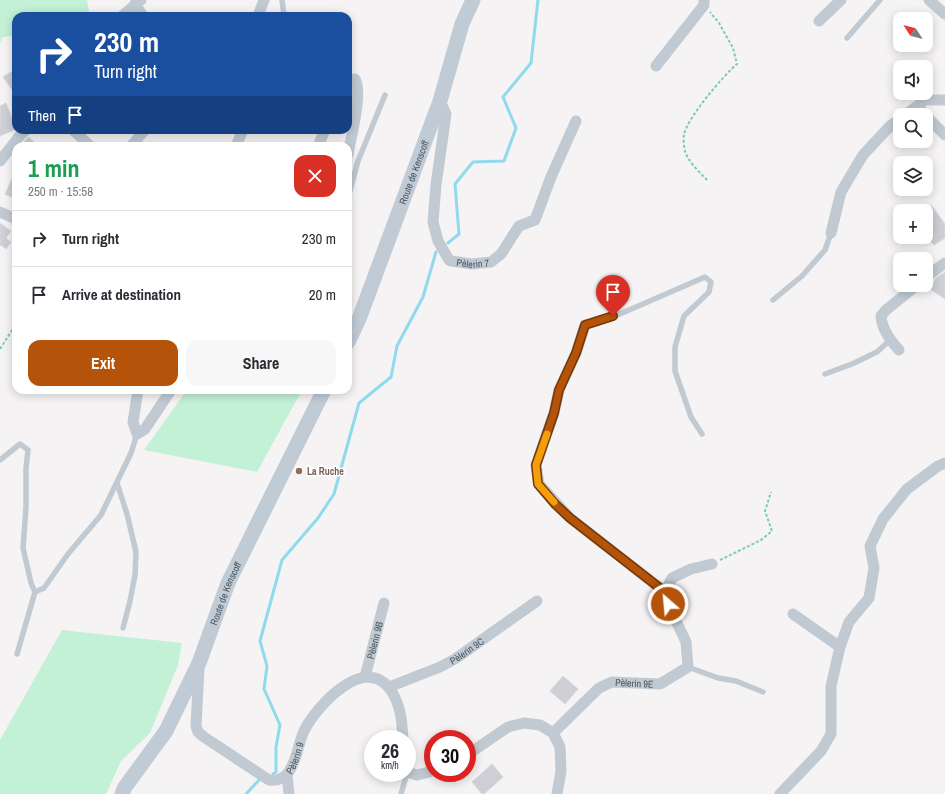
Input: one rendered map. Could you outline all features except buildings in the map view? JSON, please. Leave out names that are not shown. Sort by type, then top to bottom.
[{"type":"main road","name":"Route de Kenscoff","points":[[352,334],[359,320],[440,101],[462,24],[473,0]]},
{"type":"main road","name":"Route de Kenscoff","points":[[122,794],[125,787],[166,731],[199,663],[228,583],[322,394]]},
{"type":"street","points":[[260,12],[264,0]]},
{"type":"street","points":[[819,21],[841,0]]},
{"type":"street","points":[[929,0],[945,14]]},
{"type":"street","points":[[127,12],[138,2],[142,12]]},
{"type":"street","points":[[656,66],[704,2]]},
{"type":"street","points":[[352,80],[355,80],[358,84],[358,99],[352,132]]},
{"type":"street","points":[[915,108],[923,100],[945,100]]},
{"type":"street","name":"Pèlerin 7","points":[[440,101],[446,114],[436,185],[433,222],[438,241],[451,261],[472,264],[492,262],[501,254],[519,226],[535,220],[551,177],[576,121]]},
{"type":"street","points":[[933,122],[945,135]]},
{"type":"street","points":[[831,233],[841,192],[863,155],[893,124]]},
{"type":"street","points":[[14,142],[21,134]]},
{"type":"street","points":[[77,134],[86,142]]},
{"type":"street","points":[[134,142],[142,134]]},
{"type":"street","points":[[0,161],[12,145]]},
{"type":"street","points":[[0,212],[12,217]]},
{"type":"street","points":[[933,271],[945,262]]},
{"type":"street","points":[[899,350],[890,340],[881,316],[886,310],[908,292]]},
{"type":"street","points":[[585,325],[576,353],[559,390],[554,413],[536,465],[538,484],[555,504],[570,518],[665,592],[668,604],[686,642],[688,667]]},
{"type":"street","points":[[137,394],[133,422],[137,434],[145,429],[168,394]]},
{"type":"street","points":[[780,794],[821,751],[832,734],[831,686],[840,647],[849,622],[869,598],[874,568],[870,546],[883,519],[907,488],[938,466],[945,464]]},
{"type":"street","points":[[665,592],[672,578],[691,569],[712,564]]},
{"type":"street","name":"Pèlerin 9C","points":[[389,687],[440,667],[537,601]]},
{"type":"street","name":"Pèlerin 9B","points":[[364,677],[384,603]]},
{"type":"street","points":[[792,614],[840,647]]},
{"type":"street","name":"Pèlerin 9","points":[[199,663],[196,726],[198,732],[269,780],[276,781],[287,775],[292,768],[304,730],[322,705],[341,687],[364,677]]},
{"type":"street","name":"Pèlerin 9E","points":[[553,733],[600,688],[612,682],[660,684],[688,667]]},
{"type":"street","points":[[364,677],[377,679],[389,687],[398,702],[402,730]]},
{"type":"street","points":[[476,749],[508,727],[524,723],[540,725],[553,733],[560,747],[561,771],[557,794]]},
{"type":"street","points":[[287,775],[289,794]]},
{"type":"lane","points":[[282,0],[284,12]]},
{"type":"lane","points":[[847,38],[880,0]]},
{"type":"lane","points":[[352,183],[358,161],[385,95]]},
{"type":"lane","points":[[773,300],[802,276],[826,250],[831,233]]},
{"type":"lane","points":[[585,325],[613,316],[705,277],[711,282],[709,292],[684,316],[675,348],[675,371],[691,417],[702,434]]},
{"type":"lane","points":[[825,374],[852,364],[877,352],[890,340]]},
{"type":"lane","points":[[35,592],[44,588],[68,554],[101,515],[131,453],[137,434]]},
{"type":"lane","points":[[0,460],[20,444],[28,450],[23,548],[31,583],[35,592],[17,654]]},
{"type":"lane","points":[[117,483],[127,514],[136,552],[135,575],[123,628]]},
{"type":"lane","points":[[688,667],[718,678],[736,681],[763,692]]},
{"type":"lane","points":[[401,794],[404,782]]},
{"type":"path","points":[[704,2],[719,23],[733,48],[737,64],[708,95],[692,119],[684,135],[685,152],[696,169],[706,180]]},
{"type":"path","points":[[0,349],[12,330]]},
{"type":"path","points":[[712,564],[761,540],[772,532],[765,511],[771,492]]},
{"type":"green space","points":[[0,0],[87,0],[89,12],[12,12],[12,36],[3,37],[0,43]]},
{"type":"green space","points":[[184,394],[300,394],[257,472],[144,450]]},
{"type":"green space","points":[[62,630],[182,643],[178,665],[150,733],[121,761],[106,794],[0,794],[0,740]]},
{"type":"waterway","points":[[448,243],[459,234],[455,184],[473,162],[504,161],[516,128],[503,97],[531,63],[538,0]]},
{"type":"waterway","points":[[273,774],[276,772],[276,747],[280,725],[264,689],[267,666],[260,641],[282,560],[318,518],[334,494],[359,403],[391,377],[397,346],[423,297],[436,252]]},
{"type":"waterway","points":[[246,794],[259,780]]},
{"type":"slow traffic","points":[[547,434],[536,465],[538,484],[554,502]]},
{"type":"place","name":"La Ruche","points":[[299,471]]},
{"type":"route","points":[[613,316],[585,325],[576,353],[559,390],[554,413],[536,465],[538,484],[555,504],[570,518],[665,592],[668,604]]}]
